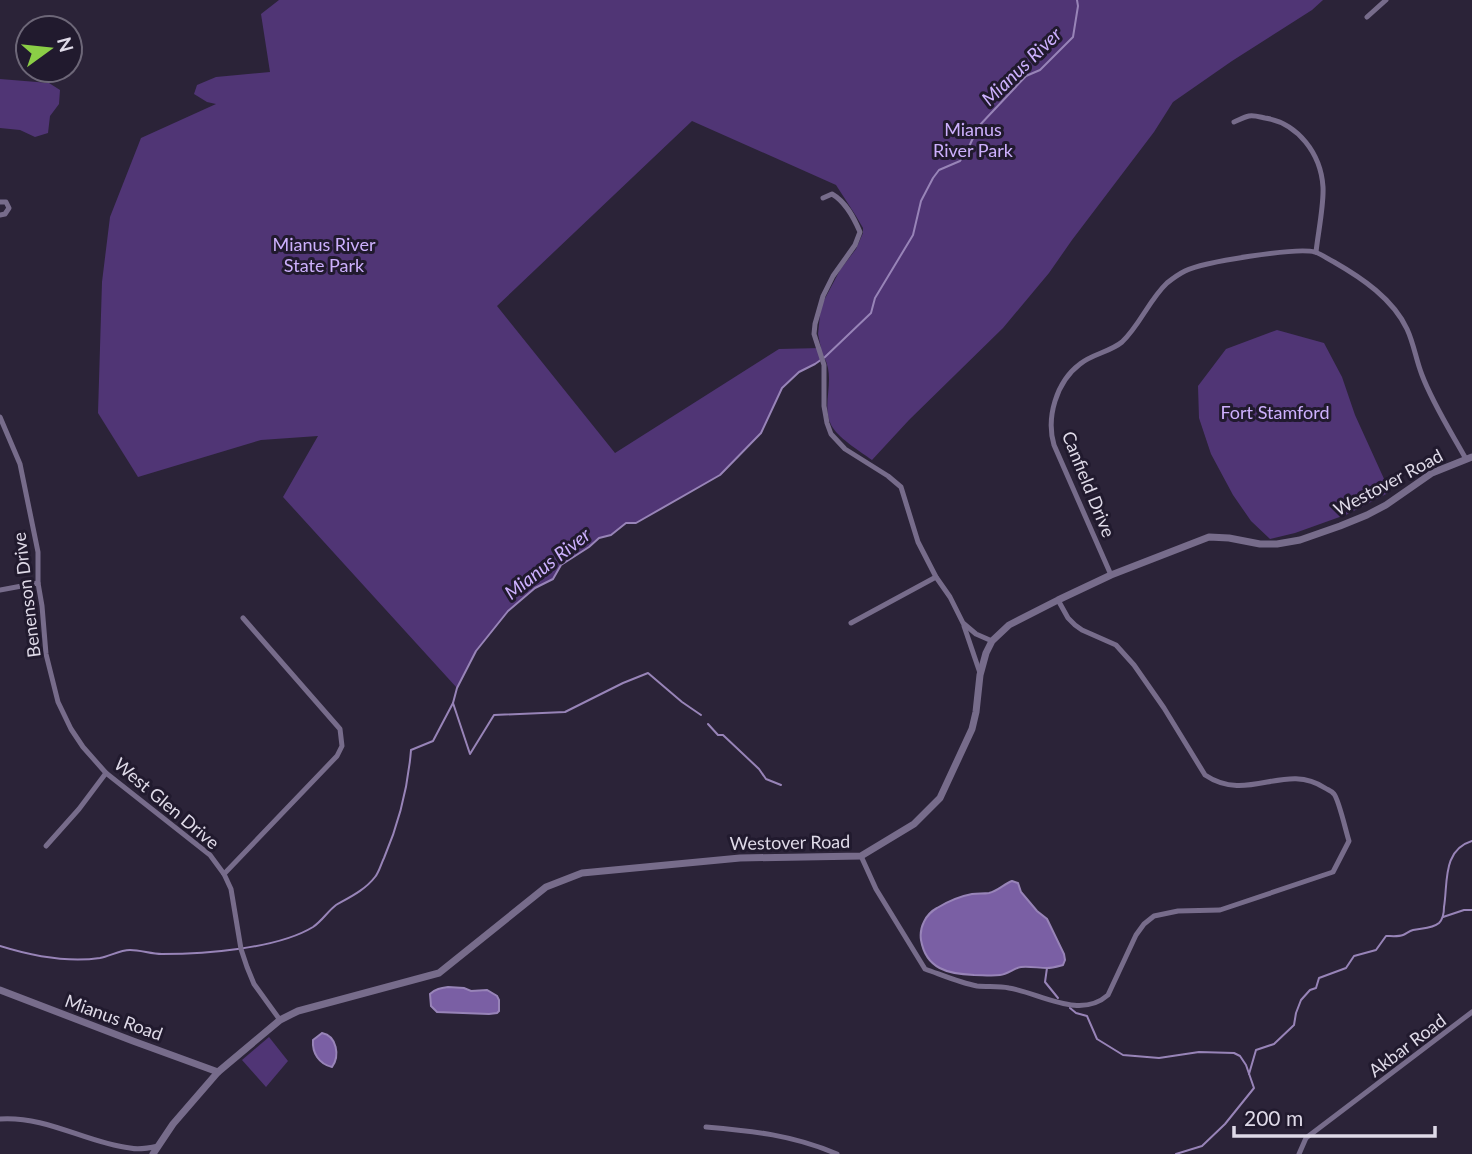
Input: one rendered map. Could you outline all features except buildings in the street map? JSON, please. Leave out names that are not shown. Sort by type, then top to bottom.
[{"type":"street","points":[[1367,17],[1386,0]]},
{"type":"street","points":[[1234,122],[1250,116],[1275,120],[1306,141],[1319,168],[1323,188],[1316,252],[1351,272],[1386,299],[1396,311],[1412,341],[1422,375],[1469,458]]},
{"type":"street","points":[[823,198],[832,194],[839,198],[860,232],[855,246],[833,276],[819,305],[815,324],[814,334],[824,365],[824,406],[831,434],[845,449],[901,487],[918,542],[963,623],[980,675]]},
{"type":"street","points":[[0,202],[6,202],[9,208],[5,214],[0,215]]},
{"type":"street","name":"Canfield Drive","points":[[1111,575],[1051,435],[1056,397],[1065,382],[1080,363],[1119,344],[1165,285],[1185,271],[1202,265],[1270,254],[1316,252]]},
{"type":"street","name":"Benenson Drive","points":[[0,417],[20,464],[38,552],[38,583],[51,680],[71,729]]},
{"type":"street","name":"Westover Road","points":[[153,1154],[173,1124],[218,1072],[279,1020],[298,1011],[439,973],[546,887],[582,873],[740,858],[861,856],[914,824],[940,799],[972,729],[986,653],[992,641],[1009,625],[1111,575],[1209,537],[1260,544],[1300,540],[1367,515],[1386,505],[1432,472],[1469,458]]},
{"type":"street","points":[[851,623],[936,577]]},
{"type":"street","points":[[0,590],[38,583]]},
{"type":"street","points":[[861,856],[876,889],[925,970],[976,986],[1009,988],[1072,1004],[1102,1000],[1108,995],[1136,935],[1154,916],[1178,911],[1220,910],[1333,872],[1349,841],[1335,794],[1315,781],[1299,778],[1237,786],[1227,785],[1205,775],[1134,665],[1116,645],[1075,625],[1058,600]]},
{"type":"street","points":[[225,874],[337,756],[342,746],[340,729],[243,618]]},
{"type":"street","points":[[963,623],[976,634],[992,641]]},
{"type":"street","name":"West Glen Drive","points":[[71,729],[106,773],[210,855],[225,874],[231,889],[243,957],[254,984],[279,1020]]},
{"type":"street","points":[[46,846],[106,773]]},
{"type":"street","name":"Mianus Road","points":[[0,990],[218,1072]]},
{"type":"street","name":"Akbar Road","points":[[1299,1154],[1306,1138],[1472,1012]]},
{"type":"street","points":[[0,1119],[54,1126],[133,1151],[158,1146]]},
{"type":"street","points":[[706,1127],[766,1132],[837,1154]]},
{"type":"green space","name":"Mianus River State Park","points":[[279,0],[1323,0],[1173,102],[1154,132],[1049,273],[1003,328],[872,460],[836,432],[829,420],[829,375],[824,357],[799,372],[782,388],[761,433],[720,475],[636,523],[626,523],[611,535],[599,538],[561,565],[553,579],[535,588],[509,611],[476,651],[457,688],[283,497],[318,436],[261,440],[138,477],[98,413],[102,282],[110,217],[141,138],[216,104],[194,94],[197,85],[216,77],[270,72],[261,14]],"holes":[[[692,121],[836,185],[863,228],[863,233],[821,306],[818,334],[821,348],[779,349],[615,453],[497,306]]]},
{"type":"green space","points":[[0,79],[14,80],[14,84],[51,84],[60,90],[59,104],[50,116],[48,133],[35,137],[20,130],[0,128]]},
{"type":"green space","name":"Fort Stamford","points":[[1277,330],[1324,343],[1342,377],[1355,415],[1390,492],[1348,514],[1270,539],[1251,521],[1233,495],[1211,454],[1199,418],[1198,386],[1226,349]]},
{"type":"green space","points":[[269,1037],[288,1061],[266,1087],[242,1060]]},
{"type":"shaded area","points":[[1012,881],[1018,883],[1021,892],[1047,919],[1064,954],[1063,965],[1049,968],[1021,967],[1003,974],[990,975],[955,973],[933,964],[921,940],[922,926],[930,914],[954,900],[972,894],[992,892]]},
{"type":"shaded area","points":[[448,987],[471,991],[487,990],[497,996],[499,1011],[489,1014],[437,1012],[431,1006],[430,994]]},
{"type":"shaded area","points":[[322,1033],[331,1038],[336,1047],[332,1067],[320,1061],[314,1049],[313,1040]]},
{"type":"waterway","name":"Mianus River","points":[[0,946],[37,956],[75,960],[100,958],[130,950],[162,954],[240,949],[280,940],[313,927],[336,905],[367,886],[378,873],[394,832],[405,791],[411,750],[433,741],[476,651],[508,611],[535,588],[553,579],[561,565],[599,538],[611,535],[626,523],[636,523],[720,475],[761,433],[782,388],[799,372],[825,357],[871,313],[875,298],[913,235],[921,201],[939,170],[960,161],[978,127],[1026,76],[1040,70],[1073,37],[1077,0]]},
{"type":"waterway","points":[[453,703],[470,754],[494,715],[565,712],[648,673],[701,715]]},
{"type":"waterway","points":[[708,724],[759,769],[766,779],[781,785]]},
{"type":"waterway","points":[[1249,1074],[1256,1050],[1274,1044],[1294,1025],[1301,1000],[1310,990],[1316,988],[1319,978],[1346,968],[1354,956],[1376,950],[1386,936],[1401,936],[1412,930],[1439,923],[1451,860],[1462,845],[1472,841]]},
{"type":"waterway","points":[[1443,917],[1472,910]]},
{"type":"waterway","points":[[1047,968],[1045,982],[1058,998]]},
{"type":"waterway","points":[[1070,1008],[1087,1016],[1097,1039],[1123,1055],[1159,1058],[1199,1052],[1234,1053],[1240,1056],[1254,1088],[1225,1124],[1202,1146],[1176,1154]]},
{"type":"park label","name":"Mianus River Park","points":[[973,139]]}]
